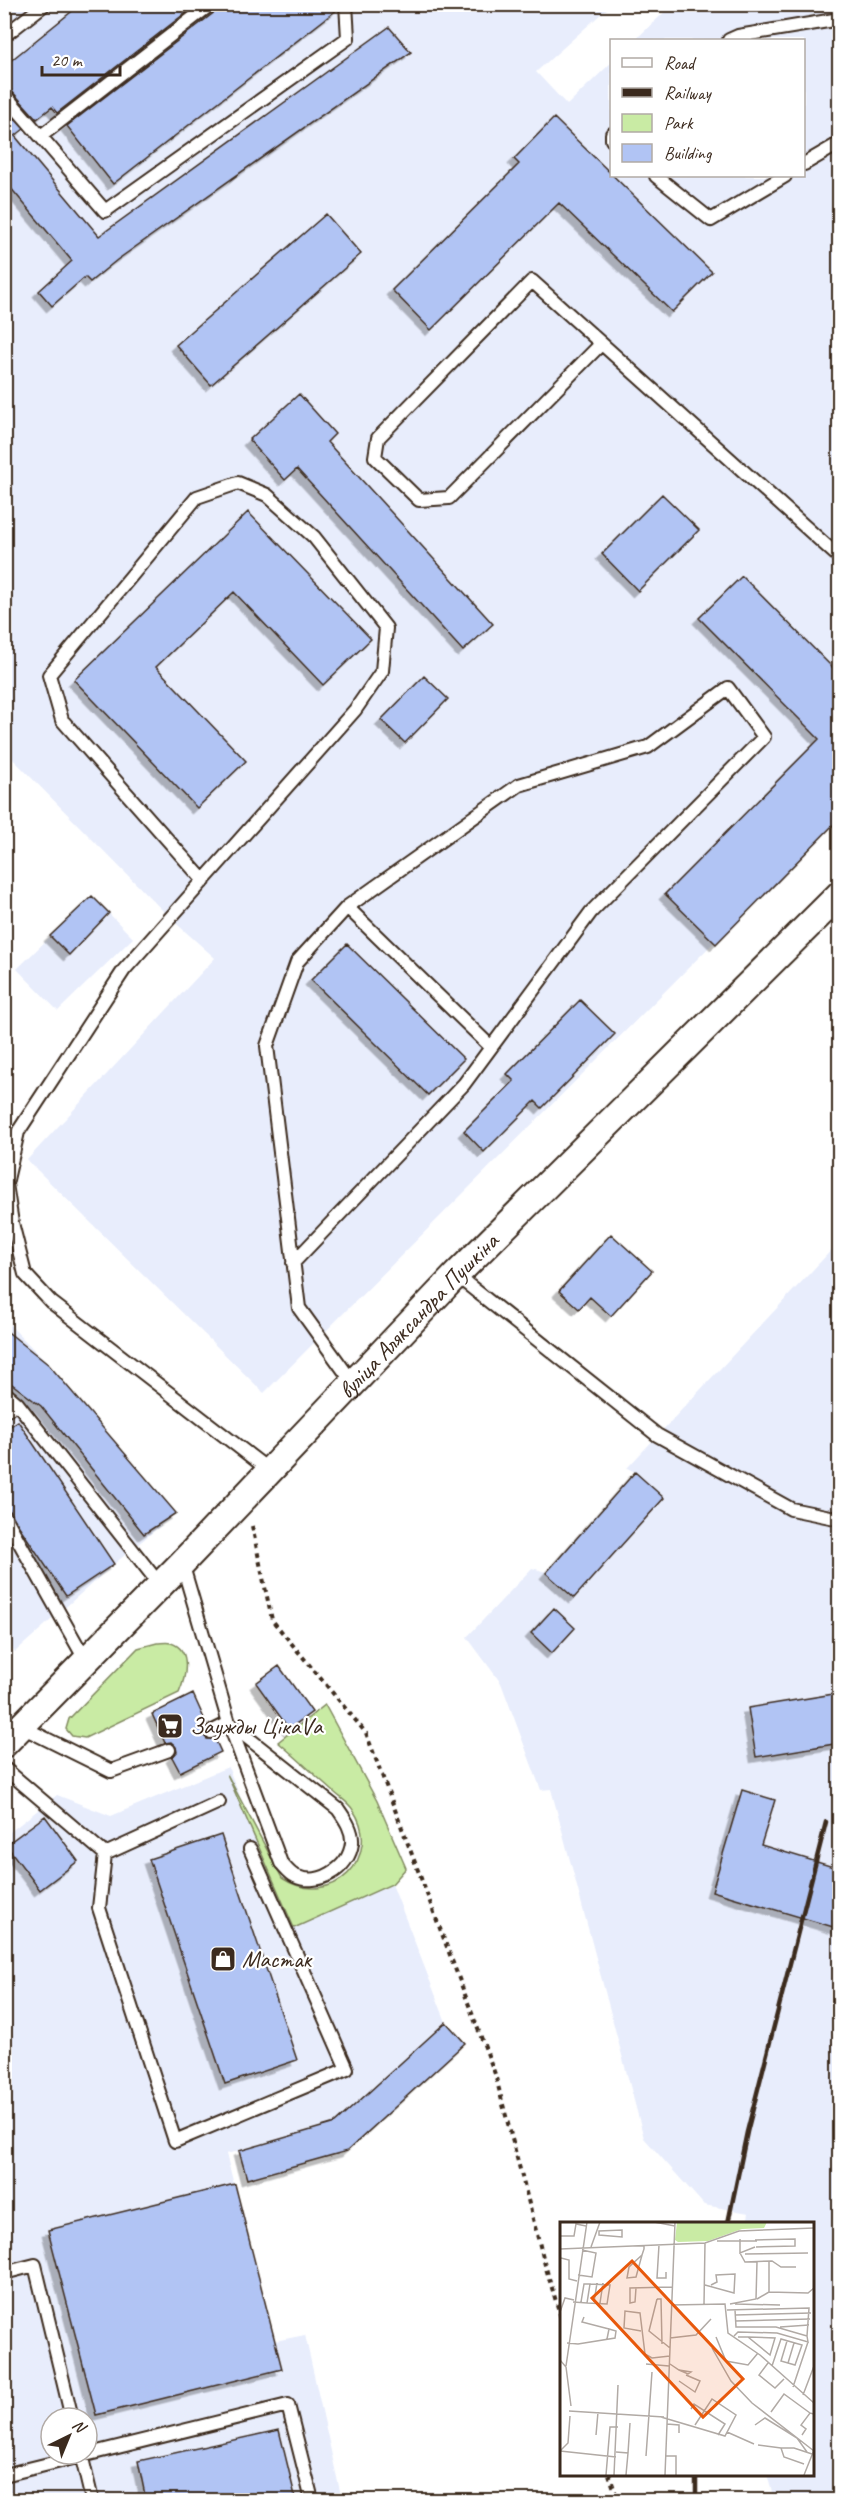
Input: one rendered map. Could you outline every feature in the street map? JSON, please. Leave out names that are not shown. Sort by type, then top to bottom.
[{"type":"street","name":"вуліца Аляксандра Пушкіна","points":[[13,1735],[182,1563],[456,1275],[835,906]]},
{"type":"lane","points":[[4,36],[45,4]]},
{"type":"lane","points":[[41,136],[211,4]]},
{"type":"lane","points":[[4,94],[105,211],[348,38],[346,4]]},
{"type":"lane","points":[[731,39],[840,19]]},
{"type":"lane","points":[[805,163],[840,143]]},
{"type":"lane","points":[[657,177],[711,220],[783,177]]},
{"type":"lane","points":[[601,344],[448,498],[419,500],[375,456],[378,438],[532,281],[840,558]]},
{"type":"lane","points":[[204,880],[62,720],[49,675],[196,497],[238,483],[267,495],[314,537],[386,628],[382,671],[355,711],[124,970],[18,1132],[6,1184],[12,1223],[26,1274],[51,1302],[270,1471]]},
{"type":"lane","points":[[293,1263],[464,1084],[591,912],[764,737],[728,688],[648,747],[519,785],[347,907],[297,962],[267,1046],[293,1263],[299,1308],[353,1383]]},
{"type":"lane","points":[[347,907],[491,1047]]},
{"type":"lane","points":[[456,1275],[657,1435],[791,1509],[840,1519]]},
{"type":"lane","points":[[4,1392],[17,1403],[160,1585]]},
{"type":"lane","points":[[4,1412],[17,1403]]},
{"type":"lane","points":[[4,1515],[86,1661]]},
{"type":"lane","points":[[182,1563],[229,1723],[281,1863],[293,1876],[308,1879],[323,1878],[339,1868],[348,1856],[352,1842],[348,1823],[338,1809],[229,1723]]},
{"type":"lane","points":[[211,1732],[229,1723]]},
{"type":"lane","points":[[13,1735],[111,1772],[168,1750]]},
{"type":"lane","points":[[4,1767],[105,1854]]},
{"type":"lane","points":[[105,1854],[219,1802]]},
{"type":"lane","points":[[105,1854],[99,1908],[175,2141],[347,2070],[250,1849]]},
{"type":"lane","points":[[4,2273],[35,2265],[69,2406]]},
{"type":"lane","points":[[99,2451],[288,2405],[312,2500]]},
{"type":"lane","points":[[4,2475],[39,2466]]},
{"type":"lane","points":[[84,2466],[92,2500]]},
{"type":"path","points":[[246,1496],[272,1620],[366,1733],[495,2074],[560,2314]]},
{"type":"path","points":[[609,2475],[618,2500]]},
{"type":"shaded area","points":[[4,5],[611,5],[536,72],[567,105],[610,64],[610,177],[805,177],[805,39],[636,39],[672,5],[839,5],[839,817],[264,1393],[27,1160],[215,958],[170,918],[5,751]]},
{"type":"shaded area","points":[[92,896],[133,938],[58,1011],[17,969]]},
{"type":"shaded area","points":[[839,1242],[839,2500],[774,2500],[767,2475],[814,2475],[814,2222],[747,2222],[749,2213],[704,2205],[644,2138],[551,1789],[541,1790],[501,1683],[467,1637],[532,1568],[546,1572],[635,1472],[627,1468]]},
{"type":"shaded area","points":[[4,1319],[49,1365],[176,1513],[114,1564],[15,1652],[4,1635]]},
{"type":"shaded area","points":[[228,1767],[294,1928],[392,1884],[446,2022],[465,2043],[347,2151],[247,2179],[239,2151],[226,2154],[275,2341],[305,2335],[342,2500],[5,2500],[5,1836],[57,1795],[111,1816]]},
{"type":"green space","points":[[157,1643],[171,1643],[178,1647],[185,1658],[185,1673],[179,1693],[85,1738],[72,1736],[66,1729],[69,1719],[138,1648]]},
{"type":"green space","points":[[325,1705],[377,1801],[406,1868],[392,1884],[294,1928],[227,1774],[282,1878],[301,1886],[319,1888],[335,1883],[348,1874],[357,1860],[362,1845],[361,1827],[353,1810],[278,1742]]},
{"type":"building","points":[[81,4],[197,4],[57,113],[52,107],[37,119],[10,89],[4,86],[4,66]]},
{"type":"building","points":[[219,4],[338,4],[338,9],[113,184],[67,126],[216,11]]},
{"type":"building","points":[[389,27],[411,52],[117,260],[90,282],[85,277],[52,306],[39,291],[72,261],[4,180],[4,107],[24,129],[15,136],[99,236]]},
{"type":"building","points":[[554,118],[610,173],[610,177],[615,177],[712,272],[672,312],[559,203],[431,330],[392,290],[519,164],[514,159]]},
{"type":"building","points":[[326,214],[361,254],[211,385],[176,345]]},
{"type":"building","points":[[299,394],[335,434],[327,442],[493,624],[463,651],[297,469],[285,480],[249,440]]},
{"type":"building","points":[[662,494],[699,530],[638,591],[602,554]]},
{"type":"building","points":[[248,512],[371,639],[323,685],[234,592],[156,667],[246,761],[197,808],[74,680]]},
{"type":"building","points":[[742,576],[840,675],[840,818],[716,944],[665,894],[819,739],[699,618]]},
{"type":"building","points":[[424,676],[448,699],[405,743],[381,720]]},
{"type":"building","points":[[92,896],[109,913],[69,955],[50,936]]},
{"type":"building","points":[[347,944],[464,1059],[428,1095],[311,980]]},
{"type":"building","points":[[580,1000],[615,1034],[542,1108],[535,1101],[484,1152],[464,1131],[514,1081],[507,1074]]},
{"type":"building","points":[[611,1234],[652,1271],[611,1316],[590,1297],[579,1309],[559,1291]]},
{"type":"building","points":[[4,1329],[49,1365],[176,1513],[144,1534],[41,1406],[4,1378]]},
{"type":"building","points":[[18,1421],[114,1564],[66,1596],[4,1504],[4,1430]]},
{"type":"building","points":[[635,1472],[664,1498],[574,1598],[546,1573]]},
{"type":"building","points":[[554,1608],[575,1628],[552,1653],[531,1633]]},
{"type":"building","points":[[279,1666],[312,1712],[289,1729],[256,1683]]},
{"type":"building","points":[[840,1693],[840,1743],[756,1757],[748,1708]]},
{"type":"building","points":[[193,1694],[207,1725],[203,1735],[207,1739],[215,1739],[221,1752],[180,1772],[172,1757],[177,1752],[176,1747],[171,1742],[165,1743],[152,1714]]},
{"type":"building","points":[[742,1790],[775,1800],[761,1845],[840,1869],[840,1929],[712,1891]]},
{"type":"building","points":[[45,1816],[78,1861],[40,1890],[6,1845]]},
{"type":"building","name":"Мастак","points":[[221,1835],[297,2060],[225,2084],[149,1859]]},
{"type":"building","points":[[446,2022],[465,2043],[347,2151],[247,2179],[239,2151],[335,2123]]},
{"type":"building","points":[[235,2184],[282,2369],[99,2414],[99,2406],[94,2406],[48,2230]]},
{"type":"building","points":[[279,2430],[296,2500],[146,2500],[138,2461]]},
{"type":"railway","points":[[728,2222],[747,2132],[826,1822]]},
{"type":"railway","points":[[696,2475],[696,2500]]},
{"type":"place","name":"Заужды ЦікаVа","points":[[170,1726]]},
{"type":"place","name":"Мастак","points":[[223,1959]]}]
